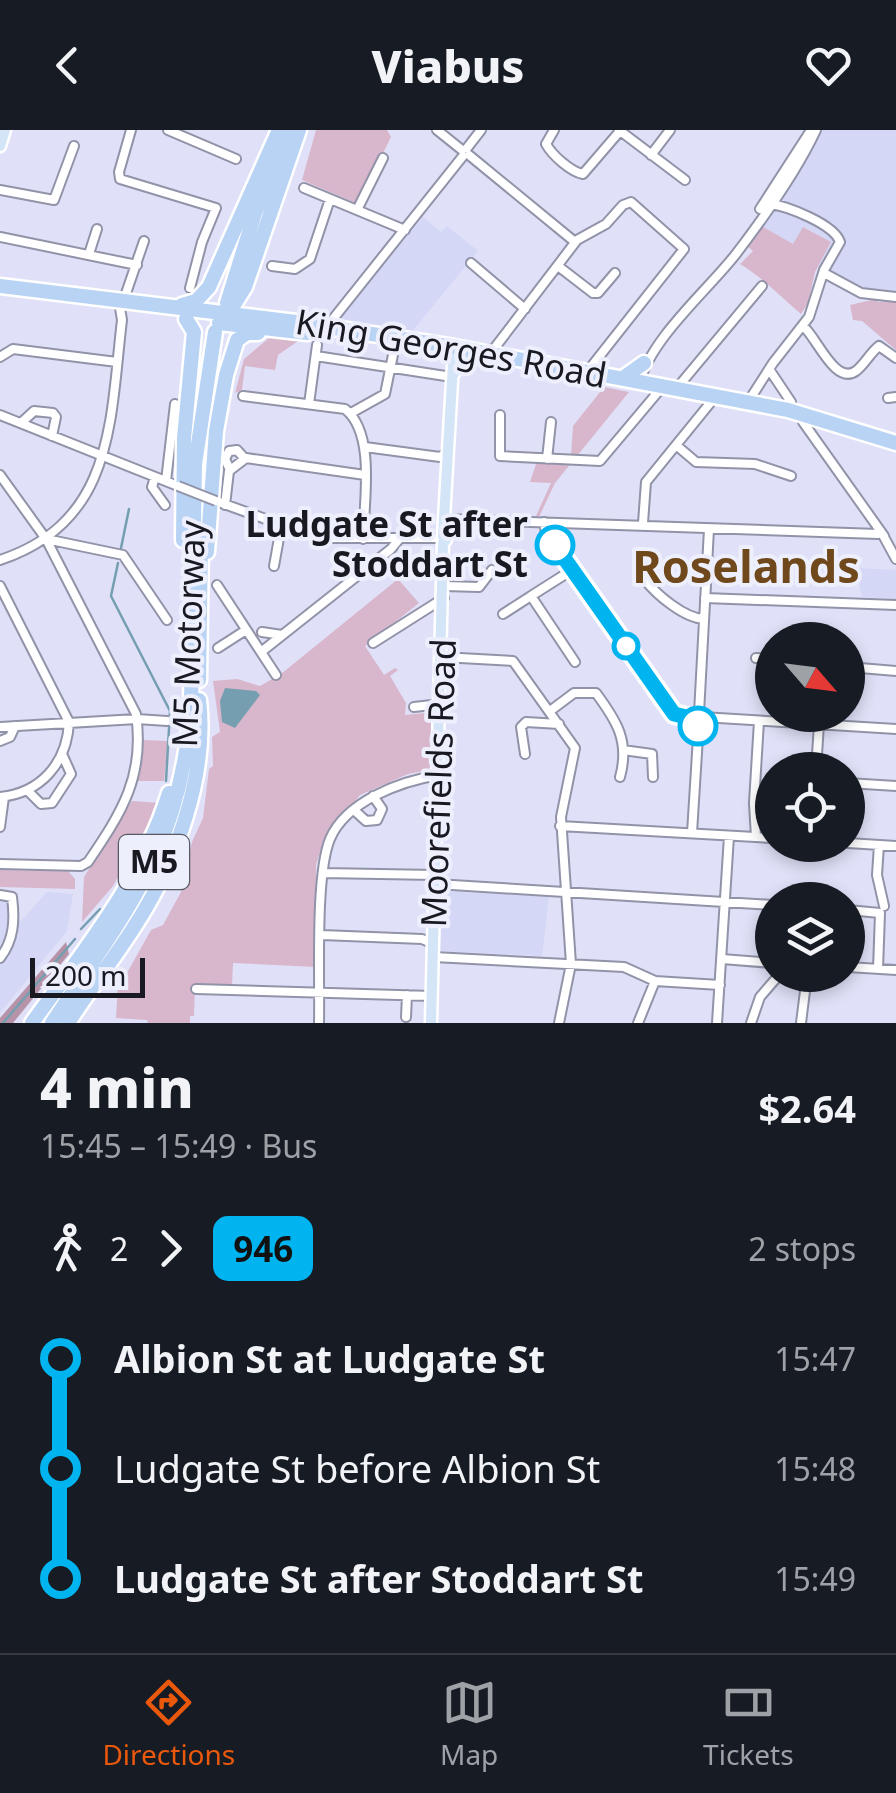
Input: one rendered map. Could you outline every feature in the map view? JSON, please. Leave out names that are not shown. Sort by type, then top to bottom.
[{"type":"highway","name":"M5","points":[[213,280],[284,130]]},
{"type":"highway","name":"M5 Motorway","points":[[55,1023],[129,922],[163,858],[185,789],[199,700],[205,435],[221,318],[251,204],[284,130]]},
{"type":"highway","points":[[258,317],[243,306],[299,130]]},
{"type":"highway","points":[[192,364],[203,338],[239,298],[261,244]]},
{"type":"highway","points":[[151,305],[191,304],[213,280]]},
{"type":"highway","points":[[213,280],[211,301],[230,340],[231,355]]},
{"type":"highway","name":"King Georges Road","points":[[0,289],[126,305],[186,319],[258,317],[322,336],[454,351],[472,358],[677,388],[746,405],[816,431],[896,446]]},
{"type":"highway","points":[[126,305],[221,318]]},
{"type":"highway","name":"King Georges Road","points":[[126,305],[151,305],[322,336],[496,352],[711,402],[789,406],[896,446]]},
{"type":"highway","points":[[186,319],[194,332],[182,504],[186,586],[203,591],[218,415],[237,340],[247,332],[322,336]]},
{"type":"highway","points":[[633,383],[646,360]]},
{"type":"highway","name":"M5 Motorway","points":[[55,1023],[124,919],[159,852],[172,816],[186,759],[190,676],[203,591]]},
{"type":"highway","points":[[32,1023],[119,902],[148,850],[172,785],[185,687],[190,676]]},
{"type":"highway","points":[[42,1023],[126,901],[158,839],[180,768],[190,676]]},
{"type":"highway","points":[[68,1023],[134,927],[168,862],[193,781],[199,700]]},
{"type":"highway","points":[[78,1023],[147,918],[176,858],[199,768],[203,712],[199,700]]},
{"type":"main road","name":"Moorefields Road","points":[[431,1023],[444,592],[442,539],[446,519],[444,454],[454,351]]},
{"type":"main road","points":[[452,376],[461,363],[472,358]]},
{"type":"street","points":[[132,130],[118,172],[120,179],[216,208],[190,288]]},
{"type":"street","points":[[168,130],[236,159]]},
{"type":"street","points":[[437,130],[575,242]]},
{"type":"street","points":[[309,404],[322,336],[481,130]]},
{"type":"street","points":[[554,130],[546,144],[548,150],[577,173],[584,174],[620,130],[685,180]]},
{"type":"street","points":[[651,154],[670,130]]},
{"type":"street","points":[[646,360],[730,260],[814,130]]},
{"type":"street","points":[[0,190],[54,200],[74,146]]},
{"type":"street","points":[[357,210],[383,158]]},
{"type":"street","points":[[782,181],[783,194],[793,210]]},
{"type":"street","points":[[304,188],[405,230]]},
{"type":"street","points":[[272,266],[295,269],[310,259],[330,199]]},
{"type":"street","points":[[496,352],[575,242],[606,224],[622,205],[631,202],[684,249],[587,372]]},
{"type":"street","points":[[746,405],[813,309],[840,238],[793,210],[771,202]]},
{"type":"street","points":[[89,254],[97,229]]},
{"type":"street","points":[[0,237],[136,265]]},
{"type":"street","points":[[0,560],[46,539],[84,498],[104,456],[126,305],[144,241]]},
{"type":"street","points":[[471,264],[525,309]]},
{"type":"street","points":[[558,266],[593,294],[614,274]]},
{"type":"street","points":[[824,273],[861,293],[896,297]]},
{"type":"street","points":[[677,388],[762,286]]},
{"type":"street","points":[[803,326],[813,335],[827,362],[842,372],[856,371],[879,346],[896,358]]},
{"type":"street","points":[[243,396],[351,413],[382,398],[395,345]]},
{"type":"street","points":[[0,357],[4,349],[117,362]]},
{"type":"street","points":[[316,356],[452,376]]},
{"type":"street","points":[[769,369],[789,406],[808,419],[896,559]]},
{"type":"street","points":[[762,381],[760,394],[767,405]]},
{"type":"street","points":[[500,414],[500,456],[603,459],[658,392]]},
{"type":"street","points":[[643,525],[646,482],[711,402]]},
{"type":"street","points":[[166,481],[175,404]]},
{"type":"street","points":[[21,423],[34,411],[53,413],[56,418],[52,436]]},
{"type":"street","points":[[351,413],[365,447],[363,539]]},
{"type":"street","points":[[0,415],[281,527],[318,538],[442,539]]},
{"type":"street","points":[[547,459],[551,422]]},
{"type":"street","points":[[676,445],[696,462],[756,464],[790,476]]},
{"type":"street","points":[[365,447],[444,454]]},
{"type":"street","points":[[230,470],[224,459],[228,451],[237,450],[245,458],[365,475]]},
{"type":"street","points":[[220,503],[230,470],[245,458]]},
{"type":"street","points":[[132,467],[165,505]]},
{"type":"street","points":[[152,487],[155,477]]},
{"type":"street","points":[[0,864],[81,866],[88,862],[133,788],[137,719],[46,539],[1,479]]},
{"type":"street","points":[[446,519],[881,535]]},
{"type":"street","points":[[544,522],[546,534],[674,714],[755,721]]},
{"type":"street","points":[[274,566],[281,527]]},
{"type":"street","points":[[692,833],[709,529]]},
{"type":"street","points":[[380,538],[382,555]]},
{"type":"street","points":[[261,652],[400,538]]},
{"type":"street","points":[[46,539],[123,555],[167,620]]},
{"type":"street","points":[[373,643],[444,592],[478,587],[492,570]]},
{"type":"street","points":[[504,614],[572,570]]},
{"type":"street","points":[[645,580],[693,618],[704,618]]},
{"type":"street","points":[[0,586],[69,722],[63,756],[52,772],[28,791],[2,797],[0,827]]},
{"type":"street","points":[[203,591],[246,630],[276,674]]},
{"type":"street","points":[[531,596],[576,662]]},
{"type":"street","points":[[705,598],[896,605]]},
{"type":"street","points":[[218,648],[246,630]]},
{"type":"street","points":[[262,632],[282,635]]},
{"type":"street","points":[[442,657],[513,661],[576,752],[560,826],[571,964],[559,1023]]},
{"type":"street","points":[[865,668],[896,671]]},
{"type":"street","points":[[550,710],[574,693],[596,693],[622,731],[620,777]]},
{"type":"street","points":[[414,707],[441,704]]},
{"type":"street","points":[[0,727],[137,719],[167,721]]},
{"type":"street","points":[[525,754],[521,726],[526,722],[560,724]]},
{"type":"street","points":[[865,724],[896,729]]},
{"type":"street","points":[[0,741],[10,736],[16,726]]},
{"type":"street","points":[[623,750],[652,754],[652,777]]},
{"type":"street","points":[[28,791],[41,804],[57,799],[71,774],[63,756]]},
{"type":"street","points":[[319,1023],[323,873],[330,837],[373,796],[414,779],[439,776]]},
{"type":"street","points":[[865,784],[896,786]]},
{"type":"street","points":[[755,787],[755,820]]},
{"type":"street","points":[[354,810],[366,821],[377,820],[382,808],[373,796]]},
{"type":"street","points":[[560,826],[755,837]]},
{"type":"street","points":[[717,1023],[728,836]]},
{"type":"street","points":[[865,845],[896,846]]},
{"type":"street","points":[[878,969],[882,909],[877,874],[879,845]]},
{"type":"street","points":[[323,873],[755,904]]},
{"type":"street","points":[[0,894],[12,898],[13,904],[12,937],[0,958]]},
{"type":"street","points":[[865,910],[896,908]]},
{"type":"street","points":[[322,935],[434,939]]},
{"type":"street","points":[[434,957],[626,968],[656,981],[720,985]]},
{"type":"street","points":[[722,960],[755,962]]},
{"type":"street","points":[[865,968],[896,970]]},
{"type":"street","points":[[638,1023],[656,981]]},
{"type":"street","points":[[196,989],[432,996]]},
{"type":"street","points":[[751,1023],[765,992]]},
{"type":"street","points":[[802,1023],[805,992]]},
{"type":"street","points":[[406,1017],[407,995]]},
{"type":"shaded area","points":[[316,130],[387,130],[391,137],[358,204],[302,180]]},
{"type":"shaded area","points":[[820,130],[896,130],[896,292],[862,290],[817,267],[831,242],[804,227],[793,244],[760,225]]},
{"type":"shaded area","points":[[423,217],[441,232],[447,226],[478,251],[410,334],[381,330],[380,326],[369,328],[337,322]]},
{"type":"shaded area","points":[[760,225],[793,244],[803,227],[831,242],[815,272],[808,303],[801,314],[740,264],[753,251],[747,246]]},
{"type":"shaded area","points":[[876,299],[896,300],[896,350],[862,321],[853,320],[850,305]]},
{"type":"shaded area","points":[[269,338],[301,339],[278,355],[275,370],[245,366],[242,390],[235,393],[244,359]]},
{"type":"shaded area","points":[[604,387],[629,392],[577,456],[571,456],[573,426]]},
{"type":"shaded area","points":[[537,461],[572,462],[555,483],[539,517],[536,516],[551,483],[530,482]]},
{"type":"shaded area","points":[[855,568],[896,570],[896,599],[862,597]]},
{"type":"shaded area","points":[[398,579],[419,603],[365,646],[384,675],[398,670],[390,676],[406,703],[405,715],[434,712],[433,769],[408,774],[360,795],[323,842],[316,865],[315,967],[233,963],[232,985],[195,985],[194,1016],[190,1016],[190,1023],[116,1018],[118,982],[151,930],[163,925],[181,892],[192,842],[203,818],[209,769],[213,766],[212,737],[220,732],[213,681],[237,679],[260,686],[281,674]]},
{"type":"shaded area","points":[[225,688],[256,691],[260,695],[235,728],[222,722],[220,701]]},
{"type":"shaded area","points":[[142,740],[168,741],[164,781],[138,781]]},
{"type":"shaded area","points":[[132,801],[160,803],[113,886],[82,922],[84,877]]},
{"type":"shaded area","points":[[0,870],[68,871],[75,879],[75,889],[0,887]]},
{"type":"shaded area","points":[[442,891],[549,897],[542,956],[440,951]]},
{"type":"shaded area","points":[[47,892],[73,894],[67,931],[0,1013],[0,898],[6,898],[9,918],[21,921]]},
{"type":"shaded area","points":[[66,942],[69,954],[13,1023],[0,1023],[0,1018]]},
{"type":"waterway","points":[[121,548],[129,509]]},
{"type":"waterway","points":[[118,563],[111,596],[170,711],[166,781]]},
{"type":"waterway","points":[[122,878],[141,844]]},
{"type":"waterway","points":[[81,929],[100,909]]},
{"type":"waterway","points":[[3,1023],[75,939]]},
{"type":"bus line","name":"946","points":[[555,545],[674,714],[694,717],[699,720],[698,726]]},
{"type":"place","name":"Ludgate St after Stoddart St","points":[[555,545]]},
{"type":"district","name":"Roselands","points":[[746,567]]}]
